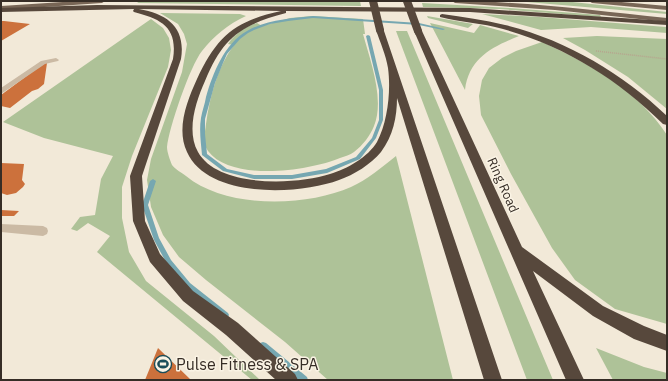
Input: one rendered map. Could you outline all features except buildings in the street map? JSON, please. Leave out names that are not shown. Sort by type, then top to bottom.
[{"type":"highway","points":[[373,1],[392,68],[493,380]]},
{"type":"highway","name":"Ring Road","points":[[406,1],[515,250],[575,380]]},
{"type":"highway","points":[[100,4],[157,17],[172,27],[178,40],[177,59],[136,176],[139,221],[155,258],[188,296],[232,330],[289,380]]},
{"type":"highway","points":[[1,9],[100,4],[470,10],[667,23]]},
{"type":"highway","points":[[333,8],[284,12],[259,19],[238,28],[224,40],[212,58],[201,80],[190,113],[188,129],[189,142],[192,152],[199,163],[210,171],[238,182],[276,186],[311,183],[330,179],[349,171],[365,161],[380,146],[391,122],[392,68]]},
{"type":"highway","points":[[379,9],[479,21],[543,40],[590,62],[620,82],[659,113],[667,122]]},
{"type":"highway","points":[[515,250],[598,311],[640,333],[667,343]]},
{"type":"main road","points":[[455,1],[555,8],[667,20]]},
{"type":"main road","points":[[592,1],[667,8]]},
{"type":"street","points":[[1,92],[43,62],[56,60]]},
{"type":"street","points":[[1,228],[42,231]]},
{"type":"path","points":[[592,51],[667,59]]},
{"type":"green space","points":[[140,1],[360,1],[361,6],[137,3]]},
{"type":"green space","points":[[515,1],[563,1],[667,12],[667,14]]},
{"type":"green space","points":[[422,3],[600,15],[601,17],[500,9],[423,7]]},
{"type":"green space","points":[[160,13],[240,14],[246,16],[216,35],[202,51],[192,70],[172,126],[167,149],[172,165],[203,187],[222,194],[244,199],[290,201],[312,198],[333,194],[363,181],[396,156],[453,380],[328,380],[285,342],[179,257],[163,235],[151,207],[147,180],[151,159],[182,72],[187,44],[184,34],[178,24]]},
{"type":"green space","points":[[482,14],[666,27],[667,33],[591,27],[541,30]]},
{"type":"green space","points":[[312,16],[363,19],[365,34],[363,34],[375,80],[378,104],[374,126],[368,137],[351,154],[310,167],[291,170],[252,170],[234,167],[219,161],[208,151],[204,141],[215,83],[223,63],[234,45],[228,44],[241,31],[257,23],[262,26],[290,18]]},
{"type":"green space","points":[[427,16],[473,24],[468,28],[428,18]]},
{"type":"green space","points":[[151,19],[163,28],[169,38],[171,50],[168,67],[132,156],[122,187],[122,218],[129,252],[146,281],[214,336],[260,380],[252,380],[97,252],[110,236],[88,223],[77,231],[71,229],[80,217],[95,215],[101,179],[113,156],[44,138],[3,122]]},
{"type":"green space","points":[[430,23],[474,33],[480,25],[519,36],[491,49],[483,55],[471,70],[467,79],[465,90]]},
{"type":"green space","points":[[396,31],[407,31],[553,380],[527,380]]},
{"type":"green space","points":[[597,36],[667,39],[667,109],[628,77],[563,38]]},
{"type":"green space","points":[[542,42],[577,59],[611,80],[642,105],[667,135],[667,324],[615,309],[575,280],[552,248],[511,174],[481,115],[479,96],[482,80],[489,68],[502,58],[516,51]]},
{"type":"green space","points":[[596,348],[644,367],[667,373],[667,380],[613,380]]},
{"type":"waterway","points":[[368,36],[381,90],[381,120],[374,138],[358,158],[327,171],[292,177],[254,177],[225,170],[205,155],[203,119],[216,73],[232,46],[247,32],[269,24],[313,17],[419,24],[443,29]]},
{"type":"waterway","points":[[153,181],[145,205],[156,238],[169,262],[188,285],[225,315]]},
{"type":"waterway","points":[[263,346],[304,380]]},
{"type":"place","name":"Pulse Fitness & SPA","points":[[163,364]]}]
